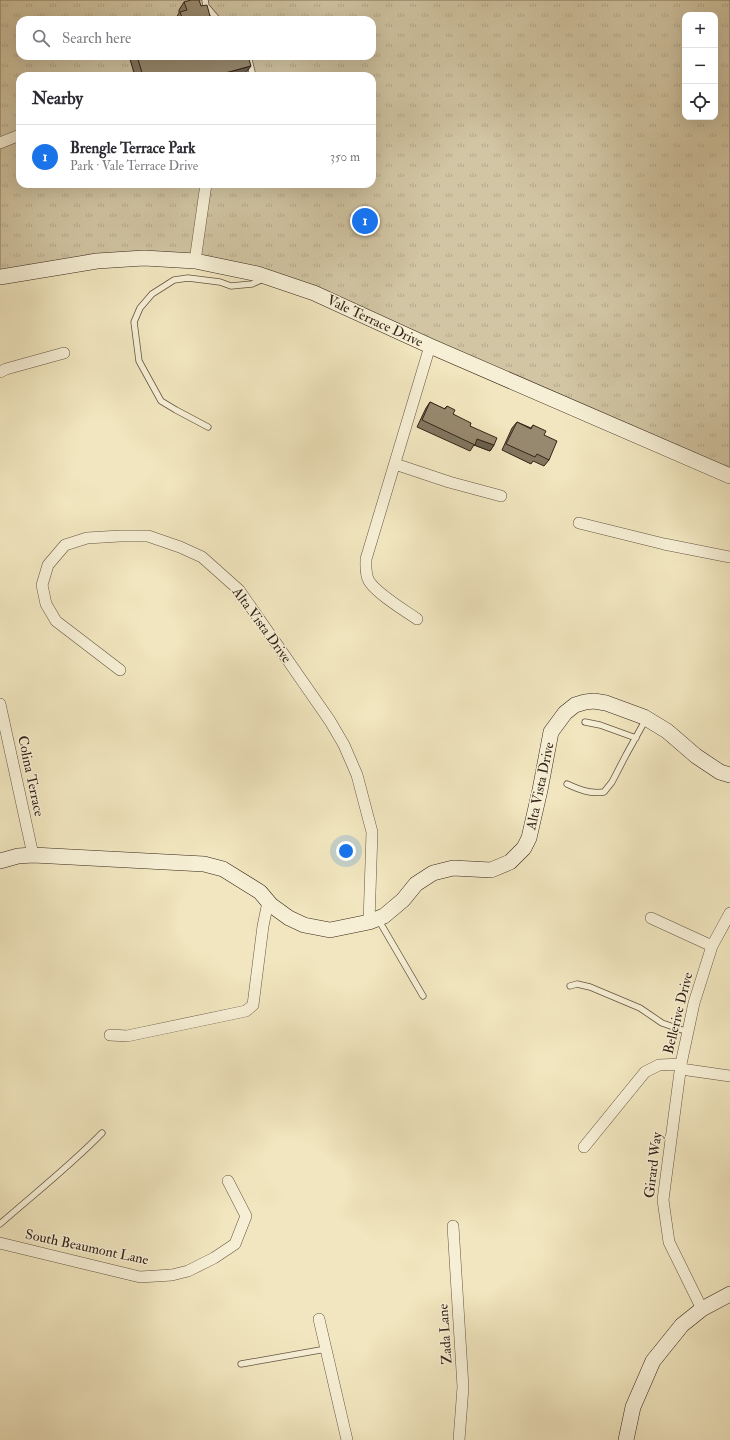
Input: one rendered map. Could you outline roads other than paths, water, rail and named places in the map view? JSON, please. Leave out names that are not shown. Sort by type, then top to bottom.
[{"type":"street","points":[[0,143],[16,137]]},
{"type":"street","points":[[195,261],[205,188]]},
{"type":"street","name":"Vale Terrace Drive","points":[[0,277],[97,261],[144,258],[195,261],[258,274],[314,293],[430,346],[730,476]]},
{"type":"street","points":[[416,619],[376,589],[369,581],[365,570],[366,559],[430,346]]},
{"type":"street","points":[[0,372],[64,353]]},
{"type":"street","points":[[395,464],[501,496]]},
{"type":"street","points":[[579,523],[664,544],[730,557]]},
{"type":"street","name":"Alta Vista Drive","points":[[120,670],[56,621],[46,604],[42,585],[48,565],[65,545],[87,538],[148,536],[180,547],[202,557],[239,590],[330,721],[344,745],[357,775],[372,832],[373,920]]},
{"type":"street","name":"Alta Vista Drive","points":[[0,861],[18,856],[33,855],[204,864],[223,869],[260,892],[268,902],[289,918],[304,925],[330,930],[384,916],[403,900],[416,884],[433,873],[453,868],[491,870],[510,862],[524,848],[529,838],[551,732],[565,712],[575,705],[594,701],[606,703],[647,718],[667,731],[696,756],[720,772],[730,775]]},
{"type":"street","name":"Colina Terrace","points":[[0,704],[33,855]]},
{"type":"street","points":[[110,1035],[127,1036],[246,1011],[253,1005],[263,926],[268,902]]},
{"type":"street","name":"Bellerive Drive","points":[[584,1147],[645,1072],[659,1065],[681,1066],[694,1002],[712,946],[730,913]]},
{"type":"street","points":[[651,918],[712,946]]},
{"type":"street","points":[[681,1066],[730,1076]]},
{"type":"street","name":"Girard Way","points":[[681,1066],[663,1200],[669,1242],[702,1309]]},
{"type":"street","name":"South Beaumont Lane","points":[[0,1243],[140,1276],[172,1275],[188,1271],[214,1258],[235,1244],[246,1216],[228,1181]]},
{"type":"street","name":"Zada Lane","points":[[453,1226],[464,1387],[459,1440]]},
{"type":"street","points":[[626,1440],[633,1406],[653,1361],[682,1325],[702,1309],[730,1294]]},
{"type":"street","points":[[319,1319],[347,1440]]},
{"type":"lane","points":[[205,0],[206,6],[215,16]]},
{"type":"lane","points":[[249,60],[252,72]]},
{"type":"lane","points":[[208,427],[161,401],[139,361],[134,322],[140,308],[152,294],[174,280],[188,278],[220,282],[231,286],[252,284],[267,277]]},
{"type":"lane","points":[[567,784],[585,792],[604,792],[612,782],[647,718]]},
{"type":"lane","points":[[585,722],[600,724],[636,738]]},
{"type":"lane","points":[[373,920],[423,996]]},
{"type":"lane","points":[[570,986],[577,984],[590,986],[640,1008],[662,1022],[688,1032]]},
{"type":"lane","points":[[0,1224],[62,1172],[102,1133]]},
{"type":"lane","points":[[241,1364],[326,1349]]},
{"type":"place","name":"Brengle Terrace Park","points":[[365,221]]}]
